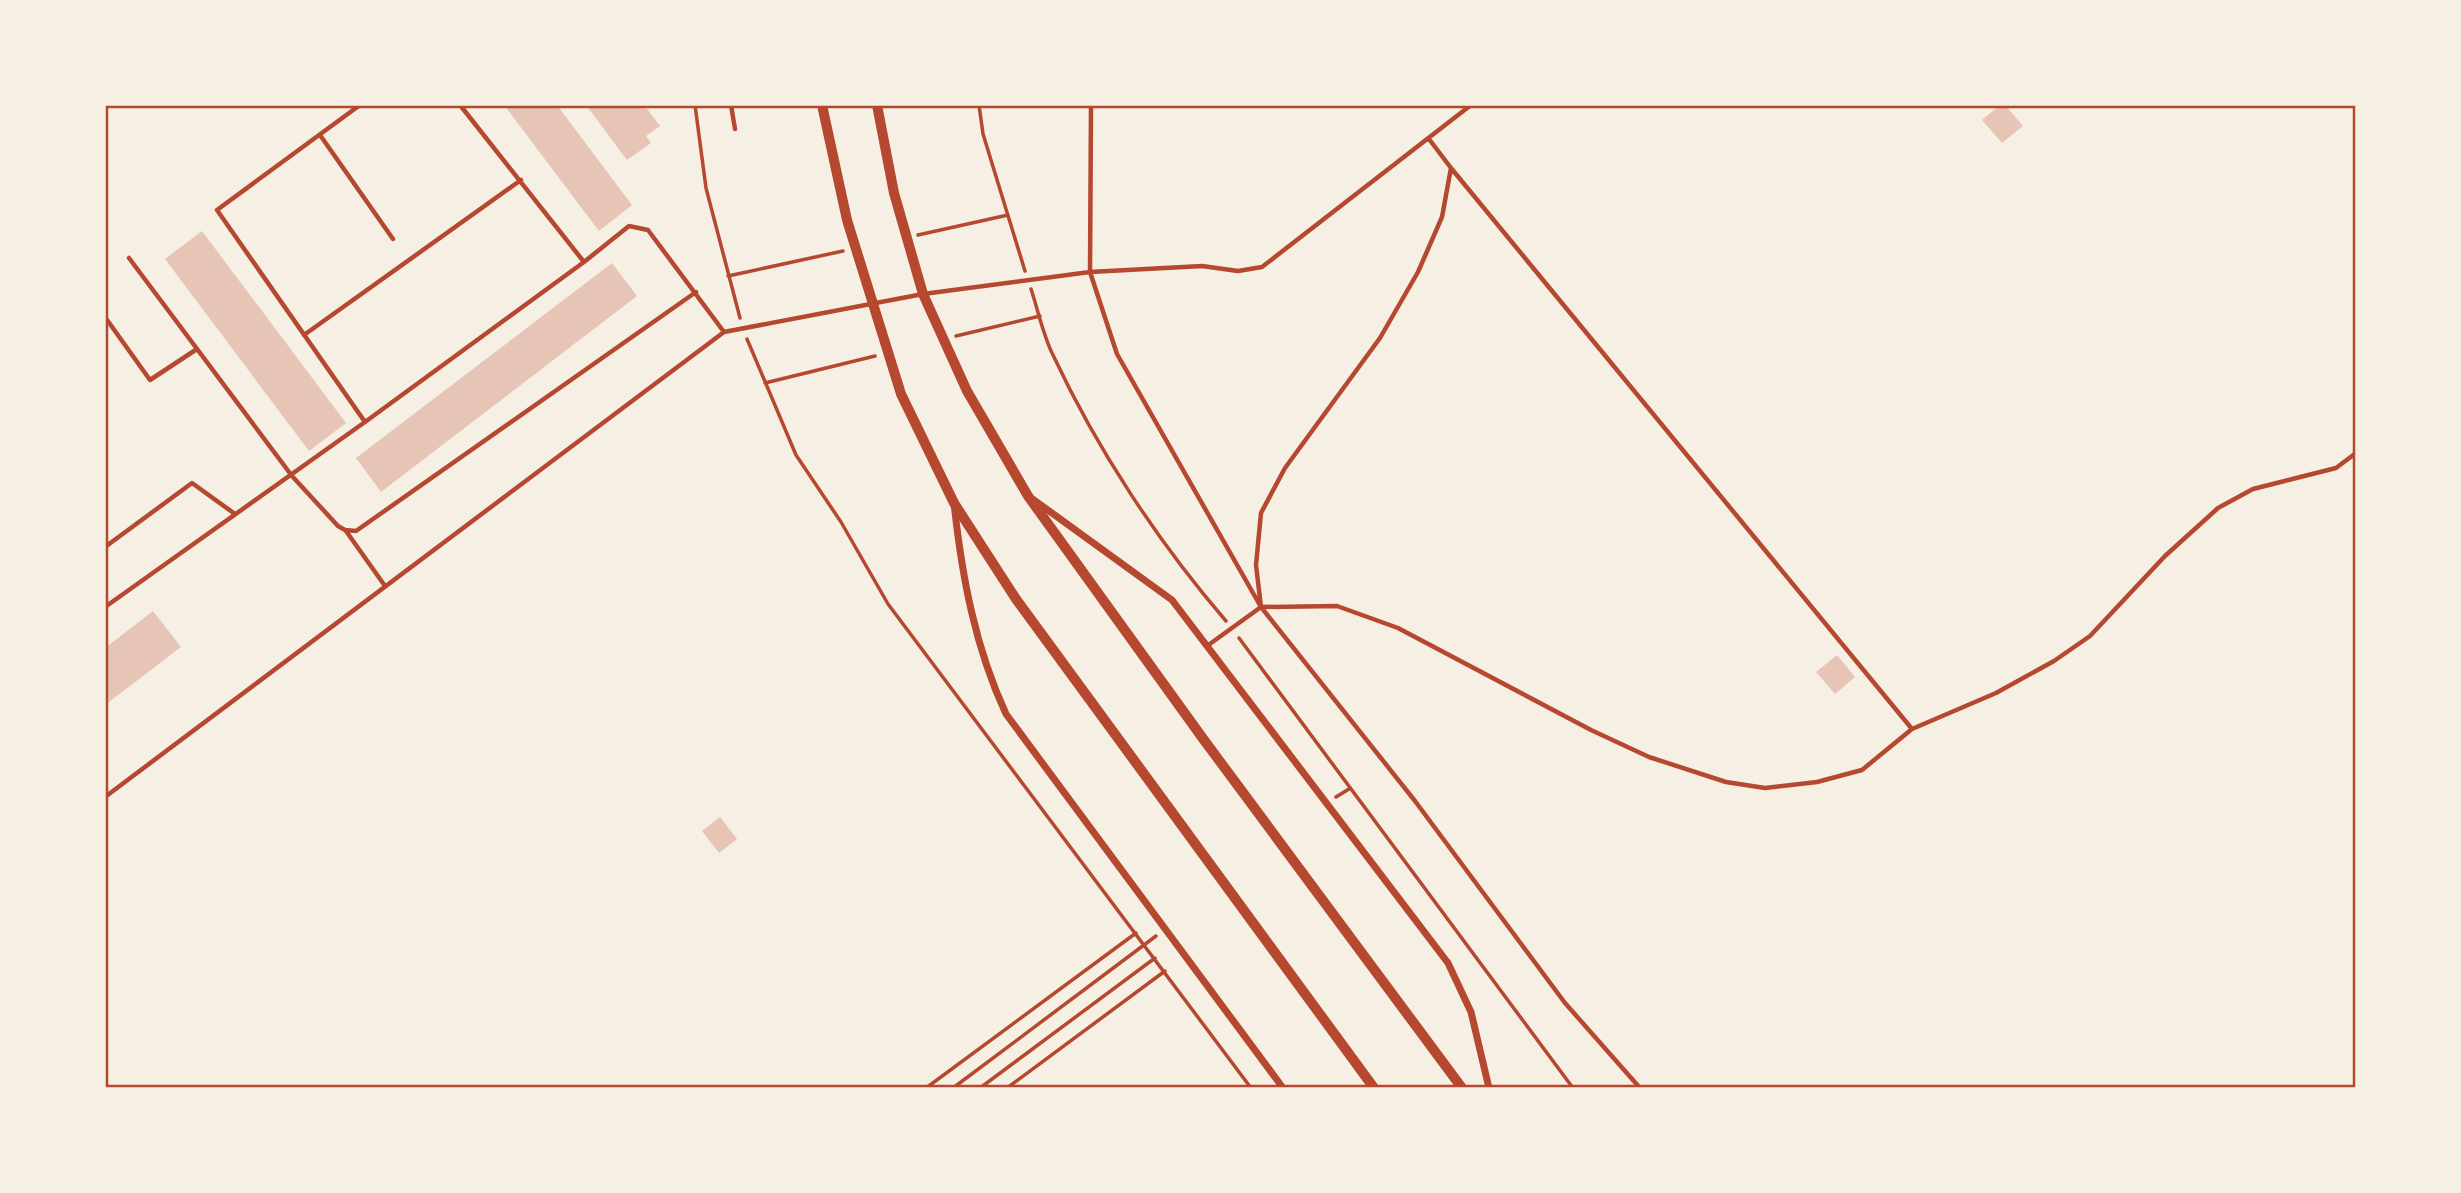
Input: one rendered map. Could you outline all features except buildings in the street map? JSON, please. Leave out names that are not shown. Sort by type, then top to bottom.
[{"type":"street","points":[[820,105],[855,248],[901,394],[954,503],[1016,599],[1374,1088]]},
{"type":"street","points":[[879,108],[894,193],[923,294],[967,391],[1028,496],[1204,740],[1462,1088]]},
{"type":"street","points":[[1028,496],[1172,600],[1448,962],[1471,1012],[1489,1088]]},
{"type":"street","points":[[954,503],[961,572],[986,672],[1006,714],[1283,1088]]},
{"type":"lane","points":[[360,105],[217,210],[365,422]]},
{"type":"lane","points":[[460,105],[584,262]]},
{"type":"lane","points":[[732,105],[735,129]]},
{"type":"lane","points":[[1091,105],[1090,272],[1117,354],[1261,607],[1415,801],[1565,1003],[1640,1088]]},
{"type":"lane","points":[[105,797],[724,332],[872,306],[923,294],[1090,272],[1202,265],[1238,271],[1262,267],[1471,105]]},
{"type":"lane","points":[[320,135],[394,239]]},
{"type":"lane","points":[[1429,139],[1912,729]]},
{"type":"lane","points":[[1261,607],[1256,565],[1261,513],[1285,467],[1380,338],[1418,272],[1442,216],[1451,168]]},
{"type":"lane","points":[[304,335],[521,180]]},
{"type":"lane","points":[[105,607],[292,476],[584,262],[629,226],[648,230],[724,332]]},
{"type":"lane","points":[[129,258],[292,476],[345,530],[385,586]]},
{"type":"lane","points":[[345,530],[356,531],[696,292]]},
{"type":"lane","points":[[105,317],[150,380],[197,349]]},
{"type":"lane","points":[[1206,647],[1261,607],[1337,606],[1398,628],[1649,757],[1726,782],[1765,788],[1817,782],[1862,770],[1912,729],[1996,693],[2054,661],[2090,636],[2165,556],[2218,508],[2253,489],[2336,468],[2356,453]]},
{"type":"lane","points":[[105,547],[192,483],[235,514]]},
{"type":"path","points":[[695,105],[706,188],[743,329],[796,455],[841,522],[888,604],[1251,1088]]},
{"type":"path","points":[[979,105],[984,134],[1052,354],[1127,489],[1183,571],[1232,628],[1573,1088]]},
{"type":"path","points":[[907,237],[1008,215]]},
{"type":"path","points":[[728,275],[855,248]]},
{"type":"path","points":[[943,338],[1040,316]]},
{"type":"path","points":[[765,383],[888,353]]},
{"type":"path","points":[[953,1088],[1146,945],[1164,928]]},
{"type":"path","points":[[926,1088],[1136,932]]},
{"type":"path","points":[[980,1088],[1155,958]]},
{"type":"path","points":[[1006,1088],[1165,971]]}]
